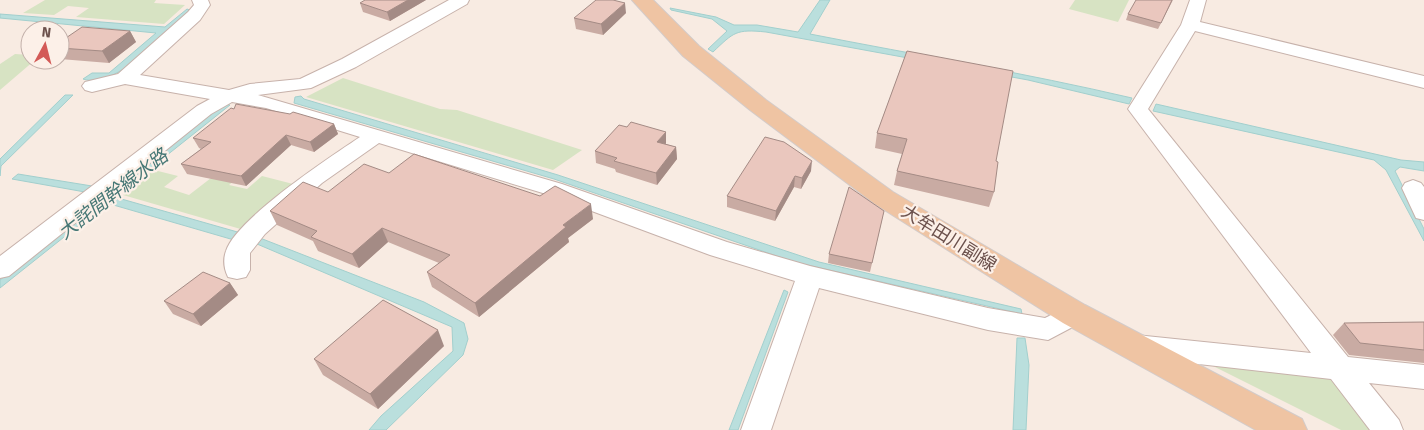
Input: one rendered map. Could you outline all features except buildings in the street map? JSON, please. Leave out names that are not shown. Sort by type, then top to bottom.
[{"type":"main road","name":"大牟田川副線","points":[[642,0],[692,51],[758,106],[884,198],[1074,314],[1289,430]]},
{"type":"street","points":[[125,78],[194,16],[202,5],[200,0]]},
{"type":"street","points":[[0,269],[204,110],[227,96],[250,90],[304,84],[349,63],[461,0]]},
{"type":"street","points":[[1198,0],[1190,25],[1138,109],[1388,430]]},
{"type":"street","points":[[1190,25],[1424,82]]},
{"type":"street","points":[[92,86],[125,78],[269,103],[554,189],[719,249],[810,276],[988,319],[1048,329],[1074,314]]},
{"type":"street","points":[[237,270],[238,251],[256,228],[314,178],[377,135]]},
{"type":"street","points":[[1413,188],[1424,212]]},
{"type":"street","points":[[756,430],[810,276]]},
{"type":"street","points":[[1132,345],[1424,377]]},
{"type":"green space","points":[[45,0],[156,0],[154,3],[185,5],[164,24],[76,17],[89,8],[68,6],[54,15],[23,13]]},
{"type":"green space","points":[[1075,0],[1129,0],[1118,22],[1069,9]]},
{"type":"green space","points":[[15,54],[20,54],[20,70],[23,70],[0,90],[0,64]]},
{"type":"green space","points":[[343,78],[440,109],[457,110],[582,150],[553,170],[306,97]]},
{"type":"green space","points":[[233,161],[250,167],[229,185],[247,189],[262,176],[297,185],[244,230],[123,195],[154,170],[178,176],[164,187],[189,195]]},
{"type":"green space","points":[[1218,360],[1327,372],[1376,430],[1341,430],[1213,366]]},
{"type":"water","points":[[820,0],[830,0],[810,34],[1011,72],[1132,98],[1129,104],[1028,80],[766,32],[748,31],[736,33],[713,52],[708,49],[727,31],[712,19],[671,10],[670,8],[716,17],[734,25],[757,25],[798,32]]},
{"type":"water","points":[[187,9],[192,11],[126,68],[111,76],[96,80],[83,79],[92,73],[109,73],[156,33],[70,25],[70,20],[0,18],[0,14],[165,27]]},
{"type":"water","points":[[65,95],[73,95],[1,166],[0,176],[0,159]]},
{"type":"water","points":[[301,96],[304,99],[558,175],[819,262],[1021,309],[1022,314],[794,262],[554,179],[294,103],[295,97]]},
{"type":"water","name":"大詫間幹線水路","points":[[224,104],[230,105],[0,288],[0,280]]},
{"type":"water","points":[[1156,104],[1401,160],[1424,162],[1424,171],[1400,167],[1395,171],[1424,229],[1424,241],[1386,170],[1374,160],[1153,111]]},
{"type":"water","points":[[18,174],[92,186],[85,192],[12,179]]},
{"type":"water","points":[[118,198],[241,233],[234,240],[110,204]]},
{"type":"water","points":[[260,238],[424,302],[464,323],[468,339],[463,355],[386,430],[369,430],[381,416],[453,351],[452,327],[257,244]]},
{"type":"water","points":[[784,290],[788,292],[738,430],[729,430]]},
{"type":"water","points":[[1017,338],[1025,338],[1029,365],[1026,430],[1013,430]]}]
